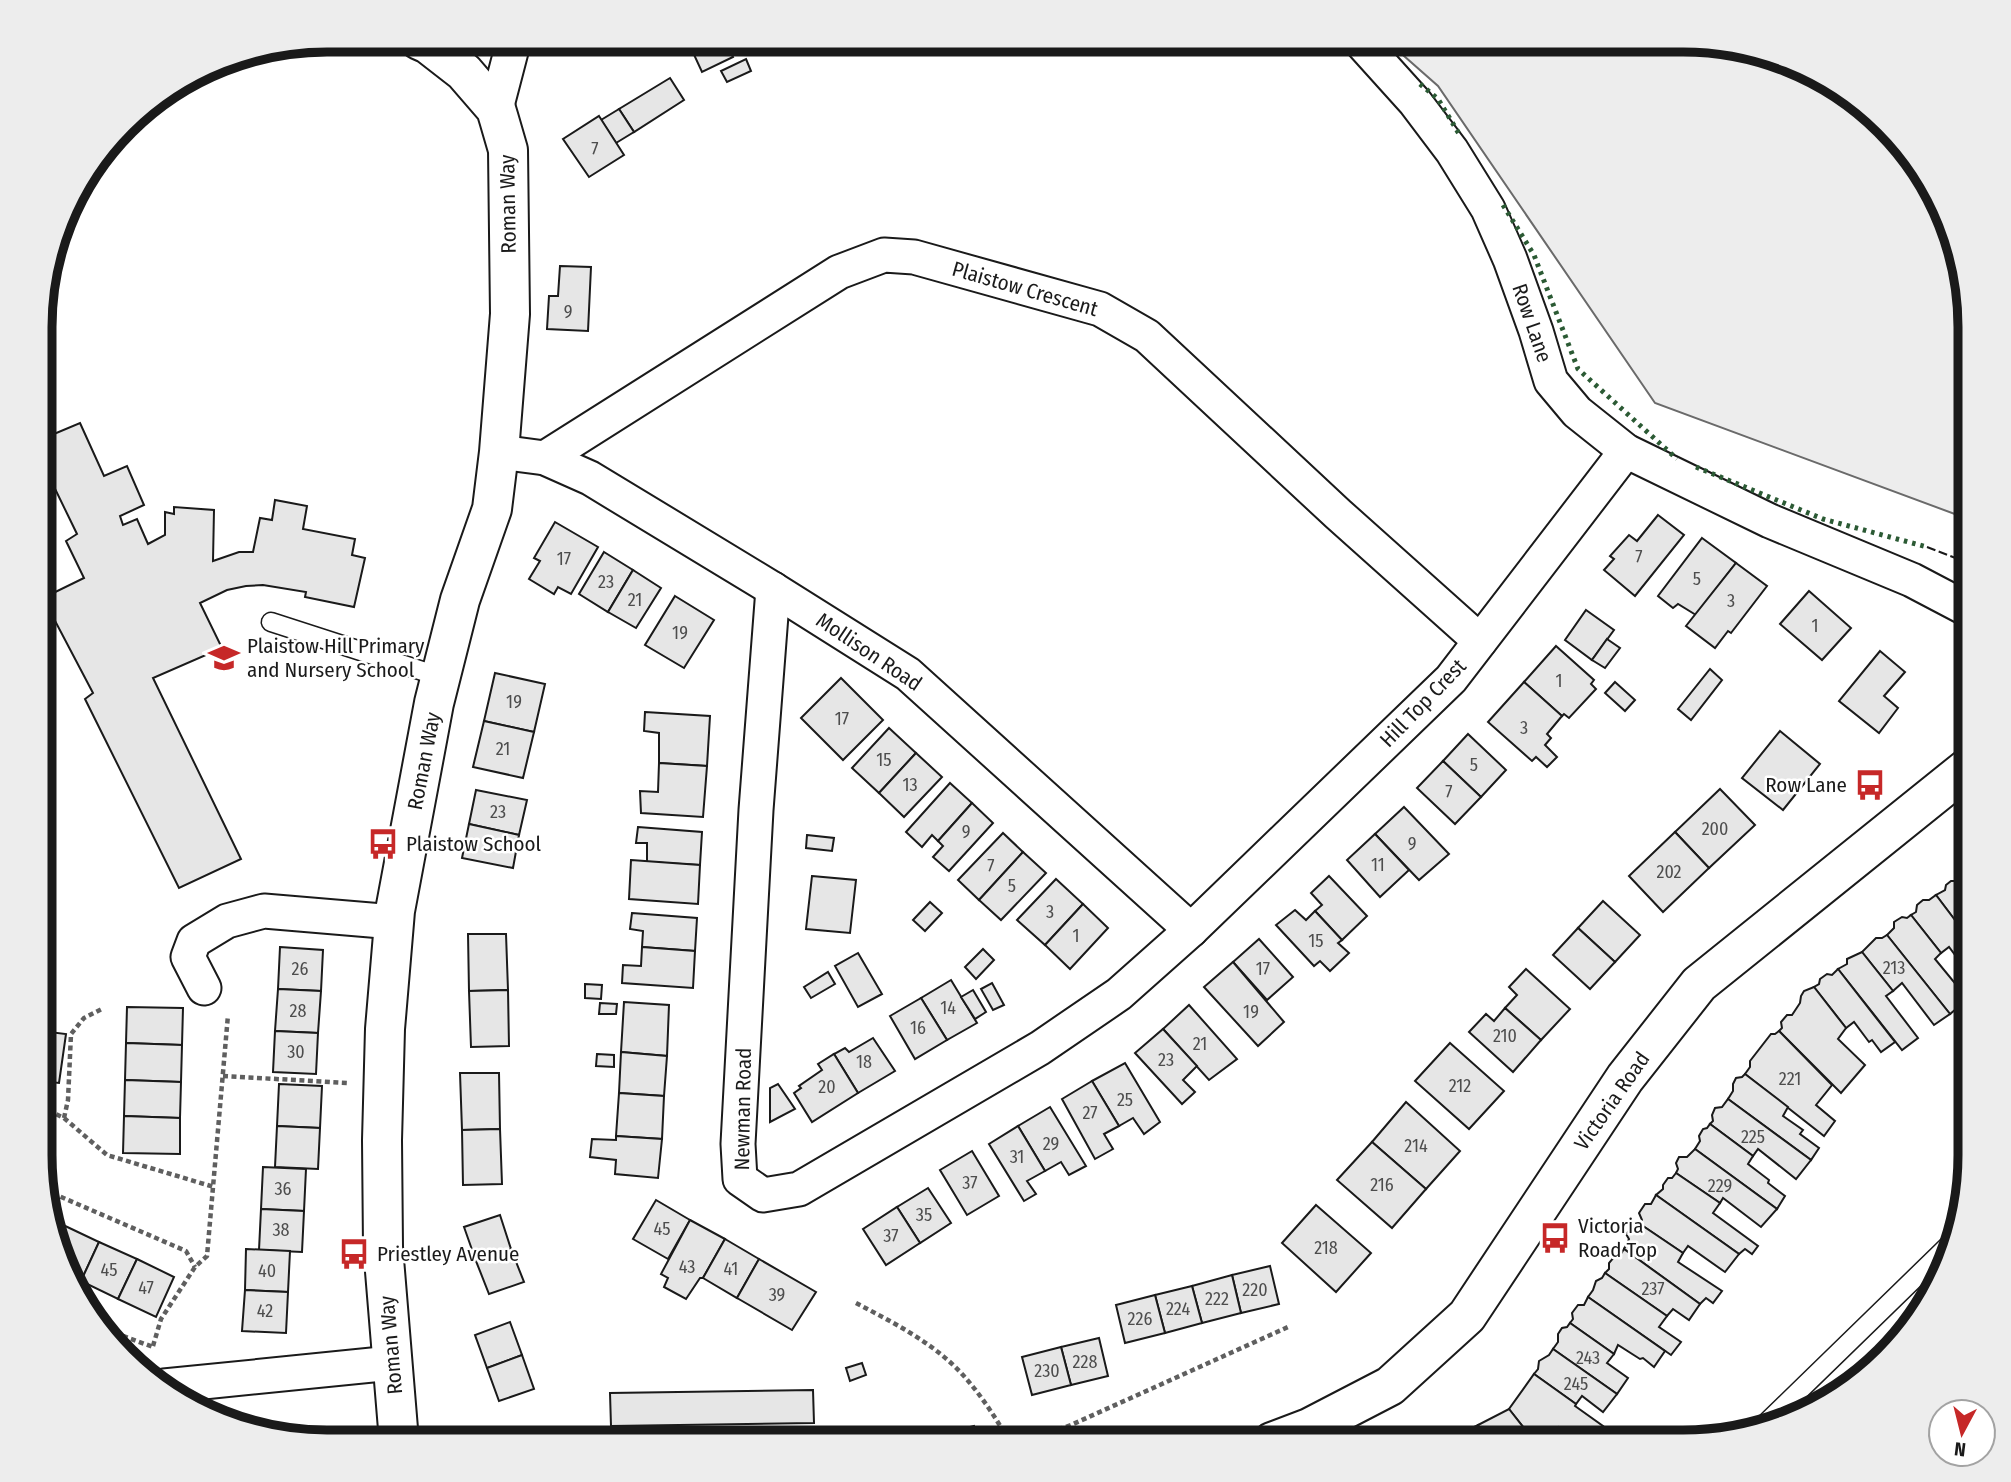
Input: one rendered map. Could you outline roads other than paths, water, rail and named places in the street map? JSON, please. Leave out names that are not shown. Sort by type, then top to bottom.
[{"type":"street","name":"Roman Way","points":[[398,1430],[383,1247],[382,1140],[385,1029],[394,922],[434,703],[460,600],[492,509],[510,314],[508,150],[496,108],[464,72],[438,52]]},
{"type":"street","points":[[496,108],[511,52]]},
{"type":"street","name":"Row Lane","points":[[1370,52],[1415,102],[1452,151],[1488,209],[1510,259],[1551,381],[1577,412],[1626,451],[1770,521],[1912,580],[1958,605]]},
{"type":"street","name":"Plaistow Crescent","points":[[545,458],[839,272],[884,255],[914,257],[1100,309],[1147,336],[1338,514],[1480,641]]},
{"type":"street","name":"Hill Top Crest","points":[[1191,930],[1451,680],[1626,451]]},
{"type":"street","name":"Mollison Road","points":[[499,452],[545,458],[590,478],[908,674],[1191,930]]},
{"type":"street","name":"Newman Road","points":[[773,589],[755,838],[738,1144],[740,1179],[763,1195],[799,1189],[1040,1048],[1119,995],[1191,930]]},
{"type":"street","name":"Victoria Road","points":[[1304,1430],[1390,1386],[1467,1315],[1625,1078],[1699,984],[1958,776]]},
{"type":"street","points":[[204,988],[188,957],[194,941],[227,920],[264,911],[394,922]]},
{"type":"street","points":[[177,1385],[392,1363]]},
{"type":"lane","points":[[271,622],[442,677]]},
{"type":"lane","points":[[1776,1414],[1940,1254]]},
{"type":"place","name":"Plaistow Hill Primary and Nursery School","points":[[224,658]]},
{"type":"place","name":"Row Lane","points":[[1870,785]]},
{"type":"place","name":"Plaistow School","points":[[383,844]]},
{"type":"place","name":"Victoria Road Top","points":[[1555,1238]]},
{"type":"place","name":"Priestley Avenue","points":[[354,1254]]}]
